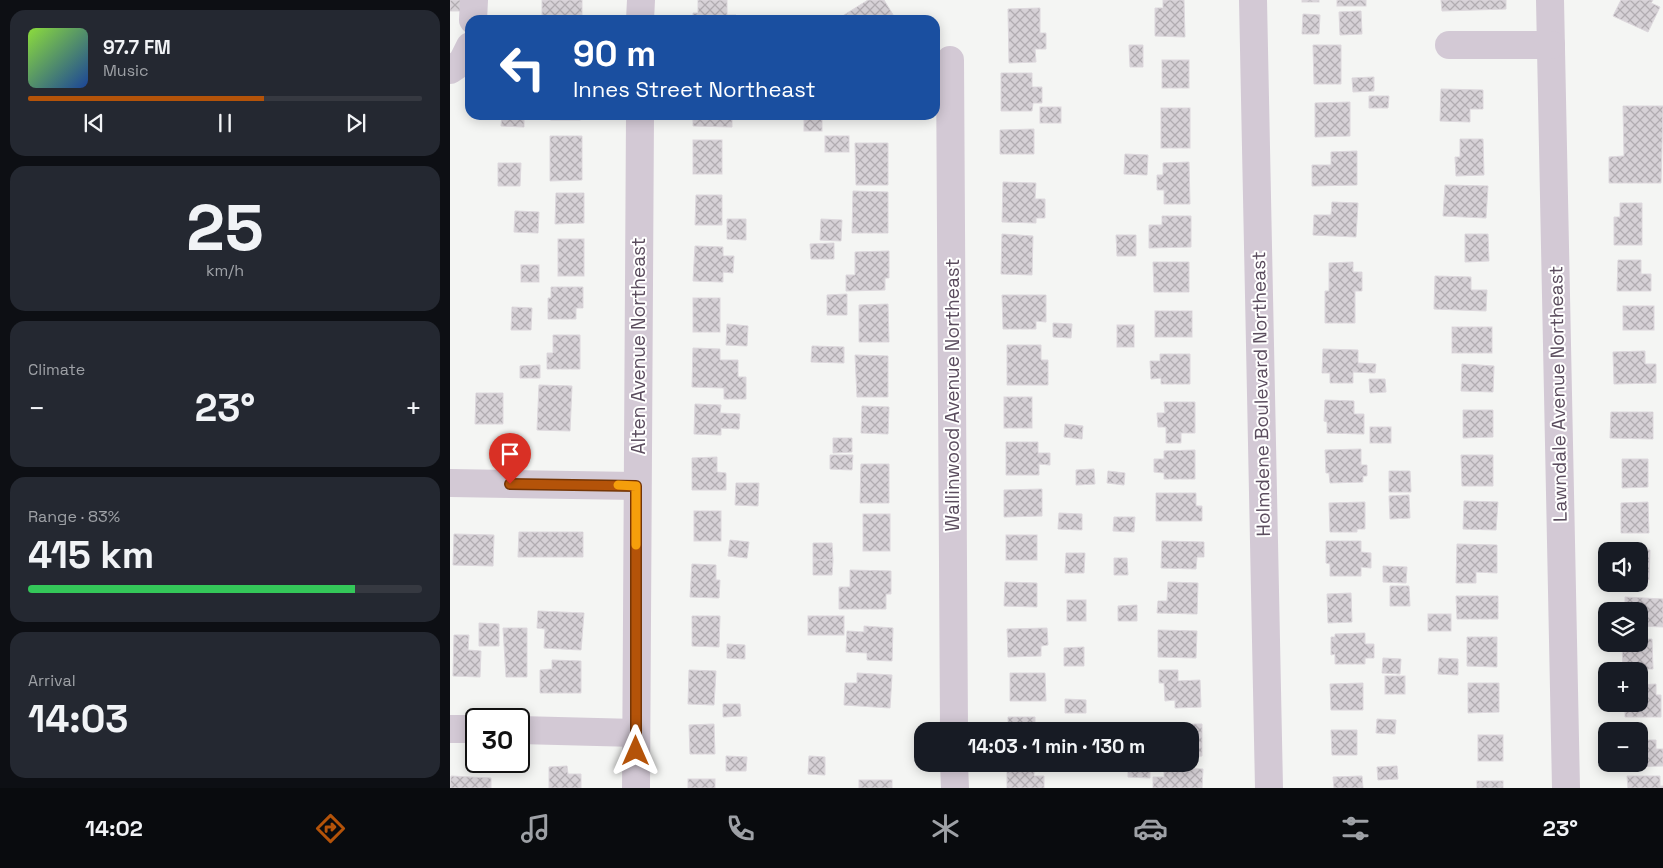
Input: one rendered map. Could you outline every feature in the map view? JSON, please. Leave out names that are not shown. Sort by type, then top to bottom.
[{"type":"street","points":[[473,15],[474,0]]},
{"type":"street","points":[[640,15],[641,0]]},
{"type":"street","name":"Holmdene Boulevard Northeast","points":[[1253,0],[1269,788]]},
{"type":"street","name":"Lawndale Avenue Northeast","points":[[1550,0],[1566,788]]},
{"type":"street","points":[[1449,45],[1551,45]]},
{"type":"street","points":[[450,70],[462,62],[465,56]]},
{"type":"street","name":"Wallinwood Avenue Northeast","points":[[950,60],[954,722]]},
{"type":"street","name":"Alten Avenue Northeast","points":[[636,788],[636,486],[640,120]]},
{"type":"street","points":[[450,483],[636,486]]},
{"type":"street","points":[[450,729],[465,729]]},
{"type":"street","points":[[530,730],[636,732]]},
{"type":"street","points":[[954,772],[955,788]]},
{"type":"building","points":[[450,0],[463,0],[463,11],[450,11]]},
{"type":"building","points":[[542,0],[582,0],[582,15],[542,15]]},
{"type":"building","points":[[698,0],[727,0],[727,15],[693,15],[693,13],[698,13]]},
{"type":"building","points":[[868,0],[884,0],[893,15],[844,15]]},
{"type":"building","points":[[1163,0],[1184,0],[1185,37],[1155,36],[1155,8],[1163,8]]},
{"type":"building","points":[[1302,0],[1319,0],[1319,2],[1302,2]]},
{"type":"building","points":[[1337,0],[1366,0],[1366,6],[1337,6]]},
{"type":"building","points":[[1441,0],[1506,0],[1506,9],[1442,11]]},
{"type":"building","points":[[1621,0],[1653,0],[1651,3],[1660,7],[1648,32],[1613,16]]},
{"type":"building","points":[[1040,8],[1040,33],[1046,33],[1046,49],[1035,49],[1036,62],[1009,63],[1008,9]]},
{"type":"building","points":[[1361,11],[1362,34],[1340,35],[1339,12]]},
{"type":"building","points":[[1303,14],[1320,15],[1319,34],[1302,34]]},
{"type":"building","points":[[1129,45],[1143,45],[1143,67],[1130,67]]},
{"type":"building","points":[[1313,45],[1341,45],[1341,84],[1314,84]]},
{"type":"building","points":[[1162,60],[1189,60],[1189,88],[1162,88]]},
{"type":"building","points":[[1001,73],[1032,73],[1032,87],[1042,87],[1042,103],[1033,103],[1032,111],[1001,111]]},
{"type":"building","points":[[1374,77],[1374,91],[1353,92],[1352,78]]},
{"type":"building","points":[[1441,89],[1483,90],[1483,109],[1470,109],[1470,122],[1440,121]]},
{"type":"building","points":[[1369,96],[1389,96],[1388,108],[1369,108]]},
{"type":"building","points":[[1350,102],[1350,136],[1315,137],[1315,103]]},
{"type":"building","points":[[1623,106],[1663,106],[1661,183],[1609,183],[1609,157],[1624,156]]},
{"type":"building","points":[[1040,107],[1061,107],[1061,123],[1040,123]]},
{"type":"building","points":[[1161,108],[1190,108],[1190,148],[1161,148]]},
{"type":"building","points":[[502,120],[524,120],[524,127],[501,126]]},
{"type":"building","points":[[693,120],[732,120],[732,127],[693,126]]},
{"type":"building","points":[[804,120],[822,120],[822,131],[804,131]]},
{"type":"building","points":[[1034,129],[1034,154],[1000,154],[1000,130]]},
{"type":"building","points":[[550,136],[582,136],[582,180],[550,181]]},
{"type":"building","points":[[825,136],[849,136],[849,152],[825,152]]},
{"type":"building","points":[[1460,139],[1483,139],[1484,175],[1456,176],[1455,157],[1460,157]]},
{"type":"building","points":[[693,140],[722,140],[722,174],[693,174]]},
{"type":"building","points":[[855,143],[888,143],[888,185],[856,185]]},
{"type":"building","points":[[1357,151],[1357,185],[1312,186],[1312,165],[1331,165],[1331,152]]},
{"type":"building","points":[[1125,154],[1148,155],[1147,175],[1124,174]]},
{"type":"building","points":[[1189,162],[1190,204],[1164,204],[1164,190],[1157,190],[1157,175],[1163,175],[1163,163]]},
{"type":"building","points":[[498,163],[521,163],[520,186],[498,186]]},
{"type":"building","points":[[1003,182],[1036,183],[1035,199],[1045,199],[1045,218],[1036,218],[1036,223],[1002,222]]},
{"type":"building","points":[[1445,185],[1488,186],[1486,218],[1443,216]]},
{"type":"building","points":[[853,191],[888,192],[888,233],[852,233]]},
{"type":"building","points":[[556,193],[584,193],[584,223],[555,224]]},
{"type":"building","points":[[696,195],[722,195],[722,225],[695,225]]},
{"type":"building","points":[[1332,202],[1358,203],[1356,237],[1313,235],[1314,215],[1331,215]]},
{"type":"building","points":[[1620,203],[1642,203],[1642,245],[1614,245],[1614,217],[1620,217]]},
{"type":"building","points":[[515,211],[539,212],[538,233],[514,232]]},
{"type":"building","points":[[1162,216],[1191,216],[1191,247],[1149,248],[1149,225],[1162,225]]},
{"type":"building","points":[[727,219],[746,219],[746,240],[727,239]]},
{"type":"building","points":[[821,219],[842,220],[841,241],[820,240]]},
{"type":"building","points":[[1002,234],[1033,236],[1032,275],[1001,274]]},
{"type":"building","points":[[1465,234],[1488,234],[1489,261],[1465,262]]},
{"type":"building","points":[[1116,235],[1136,235],[1136,256],[1117,256]]},
{"type":"building","points":[[558,239],[584,239],[584,276],[558,276]]},
{"type":"building","points":[[834,243],[834,259],[811,259],[810,244]]},
{"type":"building","points":[[695,246],[723,247],[723,256],[734,256],[733,273],[723,272],[723,282],[693,281]]},
{"type":"building","points":[[889,251],[889,278],[885,278],[885,290],[846,291],[846,275],[855,275],[855,252]]},
{"type":"building","points":[[1618,260],[1641,260],[1641,274],[1651,274],[1651,291],[1617,291]]},
{"type":"building","points":[[1153,262],[1189,262],[1189,292],[1154,292]]},
{"type":"building","points":[[1353,262],[1353,272],[1362,272],[1362,291],[1355,291],[1355,323],[1325,323],[1325,291],[1329,291],[1329,263]]},
{"type":"building","points":[[521,265],[539,265],[539,282],[521,282]]},
{"type":"building","points":[[1435,276],[1471,277],[1471,290],[1487,290],[1486,311],[1434,309]]},
{"type":"building","points":[[551,287],[583,287],[583,308],[576,308],[576,319],[548,319],[548,298],[551,298]]},
{"type":"building","points":[[847,294],[847,315],[827,315],[827,295]]},
{"type":"building","points":[[1002,295],[1046,295],[1046,322],[1036,321],[1036,329],[1003,329]]},
{"type":"building","points":[[693,298],[720,298],[720,332],[693,332]]},
{"type":"building","points":[[888,304],[889,342],[859,342],[859,305]]},
{"type":"building","points":[[1623,306],[1654,306],[1654,330],[1623,330]]},
{"type":"building","points":[[512,307],[532,308],[531,330],[511,330]]},
{"type":"building","points":[[1155,311],[1192,311],[1192,337],[1155,337]]},
{"type":"building","points":[[1053,323],[1072,324],[1071,338],[1053,337]]},
{"type":"building","points":[[727,324],[748,326],[747,346],[726,345]]},
{"type":"building","points":[[1117,325],[1134,325],[1134,347],[1117,347]]},
{"type":"building","points":[[1452,327],[1492,327],[1492,353],[1452,353]]},
{"type":"building","points":[[553,335],[580,335],[580,369],[547,369],[547,353],[553,353]]},
{"type":"building","points":[[1007,345],[1041,345],[1041,360],[1048,360],[1048,385],[1007,385]]},
{"type":"building","points":[[812,346],[844,347],[844,363],[811,362]]},
{"type":"building","points":[[693,348],[720,349],[720,360],[738,360],[738,377],[746,377],[746,399],[724,399],[724,388],[692,387]]},
{"type":"building","points":[[1323,349],[1358,350],[1358,363],[1376,364],[1375,373],[1353,372],[1353,383],[1330,383],[1330,373],[1322,373]]},
{"type":"building","points":[[1645,351],[1645,364],[1656,364],[1656,383],[1614,384],[1613,352]]},
{"type":"building","points":[[1160,354],[1190,354],[1190,384],[1161,384],[1161,378],[1151,379],[1150,361],[1160,361]]},
{"type":"building","points":[[855,355],[888,356],[888,397],[857,397]]},
{"type":"building","points":[[1462,364],[1494,366],[1493,392],[1461,391]]},
{"type":"building","points":[[540,365],[540,378],[520,378],[520,366]]},
{"type":"building","points":[[1369,379],[1385,379],[1386,392],[1370,393]]},
{"type":"building","points":[[539,385],[572,386],[570,431],[537,430]]},
{"type":"building","points":[[476,393],[503,393],[503,424],[475,424]]},
{"type":"building","points":[[1004,397],[1032,397],[1032,428],[1004,428]]},
{"type":"building","points":[[1325,400],[1354,401],[1354,414],[1364,414],[1364,434],[1327,433],[1327,422],[1324,421]]},
{"type":"building","points":[[1164,402],[1195,402],[1195,433],[1181,433],[1181,443],[1166,443],[1166,427],[1158,427],[1157,413],[1165,413]]},
{"type":"building","points":[[695,404],[721,405],[720,413],[740,414],[739,429],[721,428],[721,435],[694,434]]},
{"type":"building","points":[[862,406],[889,407],[888,434],[861,433]]},
{"type":"building","points":[[1463,410],[1493,410],[1493,437],[1463,438]]},
{"type":"building","points":[[1611,412],[1653,412],[1653,439],[1610,438]]},
{"type":"building","points":[[1065,424],[1083,426],[1082,439],[1064,437]]},
{"type":"building","points":[[1370,427],[1391,427],[1391,443],[1370,443]]},
{"type":"building","points":[[833,438],[852,438],[852,452],[833,453]]},
{"type":"building","points":[[1006,442],[1038,442],[1038,453],[1050,453],[1050,465],[1039,464],[1039,475],[1006,475]]},
{"type":"building","points":[[1361,449],[1361,465],[1367,465],[1367,476],[1363,476],[1363,482],[1330,483],[1329,473],[1326,473],[1325,450]]},
{"type":"building","points":[[1195,450],[1195,479],[1164,479],[1164,473],[1154,472],[1154,459],[1164,459],[1164,451]]},
{"type":"building","points":[[830,455],[853,455],[852,470],[830,469]]},
{"type":"building","points":[[1461,455],[1493,455],[1493,486],[1462,486]]},
{"type":"building","points":[[717,457],[717,472],[726,473],[726,490],[692,490],[692,458]]},
{"type":"building","points":[[1622,459],[1648,459],[1648,487],[1622,488]]},
{"type":"building","points":[[861,464],[889,464],[889,503],[860,503]]},
{"type":"building","points":[[1094,469],[1095,484],[1076,485],[1076,470]]},
{"type":"building","points":[[1108,471],[1125,473],[1124,485],[1107,483]]},
{"type":"building","points":[[1389,471],[1410,471],[1411,492],[1389,492]]},
{"type":"building","points":[[736,483],[759,483],[758,506],[735,505]]},
{"type":"building","points":[[1042,489],[1042,516],[1004,517],[1004,490]]},
{"type":"building","points":[[1156,493],[1196,493],[1196,506],[1202,506],[1202,521],[1156,521]]},
{"type":"building","points":[[1409,495],[1410,518],[1390,519],[1389,496]]},
{"type":"building","points":[[1464,501],[1498,502],[1496,530],[1463,529]]},
{"type":"building","points":[[1365,502],[1365,529],[1357,529],[1357,532],[1330,532],[1329,503]]},
{"type":"building","points":[[1648,502],[1649,533],[1621,533],[1621,503]]},
{"type":"building","points":[[694,511],[721,511],[721,541],[694,541]]},
{"type":"building","points":[[1059,513],[1082,514],[1082,530],[1058,529]]},
{"type":"building","points":[[863,514],[890,514],[890,551],[863,551]]},
{"type":"building","points":[[1114,517],[1135,517],[1134,532],[1113,531]]},
{"type":"building","points":[[519,532],[583,532],[583,557],[518,557]]},
{"type":"building","points":[[454,534],[494,535],[493,566],[453,565]]},
{"type":"building","points":[[1006,535],[1037,535],[1037,560],[1006,560]]},
{"type":"building","points":[[730,540],[749,542],[747,558],[728,556]]},
{"type":"building","points":[[1162,541],[1204,542],[1204,557],[1197,557],[1196,569],[1161,568]]},
{"type":"building","points":[[1326,541],[1361,541],[1361,552],[1371,553],[1371,568],[1361,567],[1361,576],[1330,576],[1330,564],[1326,563]]},
{"type":"building","points":[[813,543],[832,543],[833,560],[813,560]]},
{"type":"building","points":[[1457,544],[1497,545],[1497,573],[1476,572],[1476,583],[1456,583]]},
{"type":"building","points":[[1648,550],[1650,550],[1648,580]]},
{"type":"building","points":[[1066,553],[1085,553],[1084,573],[1065,573]]},
{"type":"building","points":[[1114,558],[1127,558],[1128,575],[1114,575]]},
{"type":"building","points":[[813,560],[833,560],[832,575],[813,575]]},
{"type":"building","points":[[692,564],[716,565],[716,580],[720,580],[719,598],[690,597]]},
{"type":"building","points":[[1383,566],[1407,567],[1406,583],[1383,582]]},
{"type":"building","points":[[850,570],[891,571],[891,594],[886,594],[886,609],[839,609],[839,587],[850,587]]},
{"type":"building","points":[[1005,582],[1037,583],[1037,607],[1004,606]]},
{"type":"building","points":[[1168,582],[1198,583],[1197,614],[1157,613],[1158,601],[1167,601]]},
{"type":"building","points":[[1390,586],[1409,586],[1410,606],[1390,606]]},
{"type":"building","points":[[1351,593],[1352,622],[1328,623],[1327,594]]},
{"type":"building","points":[[1456,596],[1498,596],[1498,619],[1457,619]]},
{"type":"building","points":[[1625,597],[1663,599],[1663,627],[1648,626],[1648,602],[1625,602]]},
{"type":"building","points":[[1067,600],[1086,600],[1086,621],[1067,621]]},
{"type":"building","points":[[1137,605],[1137,621],[1118,621],[1118,606]]},
{"type":"building","points":[[538,611],[584,613],[581,650],[544,648],[545,629],[537,628]]},
{"type":"building","points":[[1428,614],[1451,614],[1451,631],[1428,631]]},
{"type":"building","points":[[692,616],[720,616],[719,647],[692,646]]},
{"type":"building","points":[[808,616],[844,616],[844,635],[808,635]]},
{"type":"building","points":[[479,623],[499,624],[499,646],[479,646]]},
{"type":"building","points":[[864,626],[893,628],[892,661],[867,660],[867,653],[846,652],[847,631],[864,632]]},
{"type":"building","points":[[503,628],[527,628],[527,677],[506,677]]},
{"type":"building","points":[[1047,628],[1048,645],[1041,646],[1041,656],[1008,657],[1007,629]]},
{"type":"building","points":[[1158,630],[1197,631],[1196,658],[1158,657]]},
{"type":"building","points":[[1365,633],[1365,644],[1374,644],[1374,658],[1365,658],[1365,664],[1335,664],[1335,654],[1331,655],[1331,637],[1335,637],[1335,634]]},
{"type":"building","points":[[454,635],[469,635],[468,650],[481,651],[480,677],[453,676]]},
{"type":"building","points":[[1467,637],[1497,637],[1497,667],[1467,666]]},
{"type":"building","points":[[1648,639],[1652,639],[1653,669],[1648,669],[1648,662],[1623,662],[1622,652],[1648,652]]},
{"type":"building","points":[[727,644],[745,645],[745,659],[727,658]]},
{"type":"building","points":[[1084,647],[1084,666],[1064,666],[1064,648]]},
{"type":"building","points":[[1383,658],[1401,659],[1400,674],[1382,673]]},
{"type":"building","points":[[1439,658],[1458,659],[1458,675],[1438,674]]},
{"type":"building","points":[[552,660],[581,661],[581,693],[540,693],[540,670],[552,669]]},
{"type":"building","points":[[689,670],[716,671],[714,705],[688,704]]},
{"type":"building","points":[[1159,670],[1178,670],[1178,681],[1200,680],[1201,707],[1175,708],[1175,700],[1165,701],[1164,683],[1159,683]]},
{"type":"building","points":[[857,673],[892,675],[890,708],[844,705],[845,683],[857,683]]},
{"type":"building","points":[[1010,673],[1045,673],[1046,701],[1010,701]]},
{"type":"building","points":[[1385,676],[1405,676],[1405,694],[1385,694]]},
{"type":"building","points":[[1363,683],[1363,710],[1331,710],[1330,684]]},
{"type":"building","points":[[1468,683],[1499,683],[1499,712],[1468,713]]},
{"type":"building","points":[[1648,684],[1656,684],[1656,695],[1661,695],[1661,717],[1625,717],[1625,712],[1648,712]]},
{"type":"building","points":[[1065,699],[1086,700],[1086,713],[1065,713]]},
{"type":"building","points":[[723,704],[740,704],[741,716],[723,717]]},
{"type":"building","points":[[1008,717],[1035,717],[1035,722],[1008,722]]},
{"type":"building","points":[[1377,719],[1396,720],[1395,734],[1376,733]]},
{"type":"building","points":[[714,724],[715,754],[690,754],[689,725]]},
{"type":"building","points":[[1199,724],[1202,724],[1202,756],[1199,756]]},
{"type":"building","points":[[1331,730],[1357,730],[1357,755],[1332,755]]},
{"type":"building","points":[[1478,735],[1503,735],[1503,761],[1478,761]]},
{"type":"building","points":[[1648,740],[1656,740],[1656,749],[1663,749],[1663,766],[1648,766]]},
{"type":"building","points":[[726,756],[747,757],[746,771],[726,771]]},
{"type":"building","points":[[809,756],[825,757],[825,775],[808,774]]},
{"type":"building","points":[[567,766],[568,774],[581,774],[581,788],[549,788],[549,767]]},
{"type":"building","points":[[1397,766],[1398,779],[1378,780],[1377,767]]},
{"type":"building","points":[[1199,769],[1203,769],[1202,788],[1153,788],[1153,777],[1164,777],[1164,772],[1199,772]]},
{"type":"building","points":[[1007,772],[1034,772],[1034,776],[1044,776],[1044,788],[1007,788]]},
{"type":"building","points":[[1128,772],[1150,772],[1150,778],[1128,777]]},
{"type":"building","points":[[451,776],[491,778],[491,788],[450,788]]},
{"type":"building","points":[[1362,776],[1363,788],[1334,788],[1333,777]]},
{"type":"building","points":[[1627,776],[1660,776],[1660,786],[1663,786],[1663,788],[1628,788]]},
{"type":"building","points":[[688,779],[715,779],[715,788],[688,788]]},
{"type":"building","points":[[859,780],[892,780],[892,788],[859,788]]},
{"type":"building","points":[[1477,781],[1503,781],[1503,788],[1477,788]]},
{"type":"slow traffic","points":[[618,485],[636,486],[636,545]]},
{"type":"route","points":[[510,484],[636,486],[636,751]]}]
